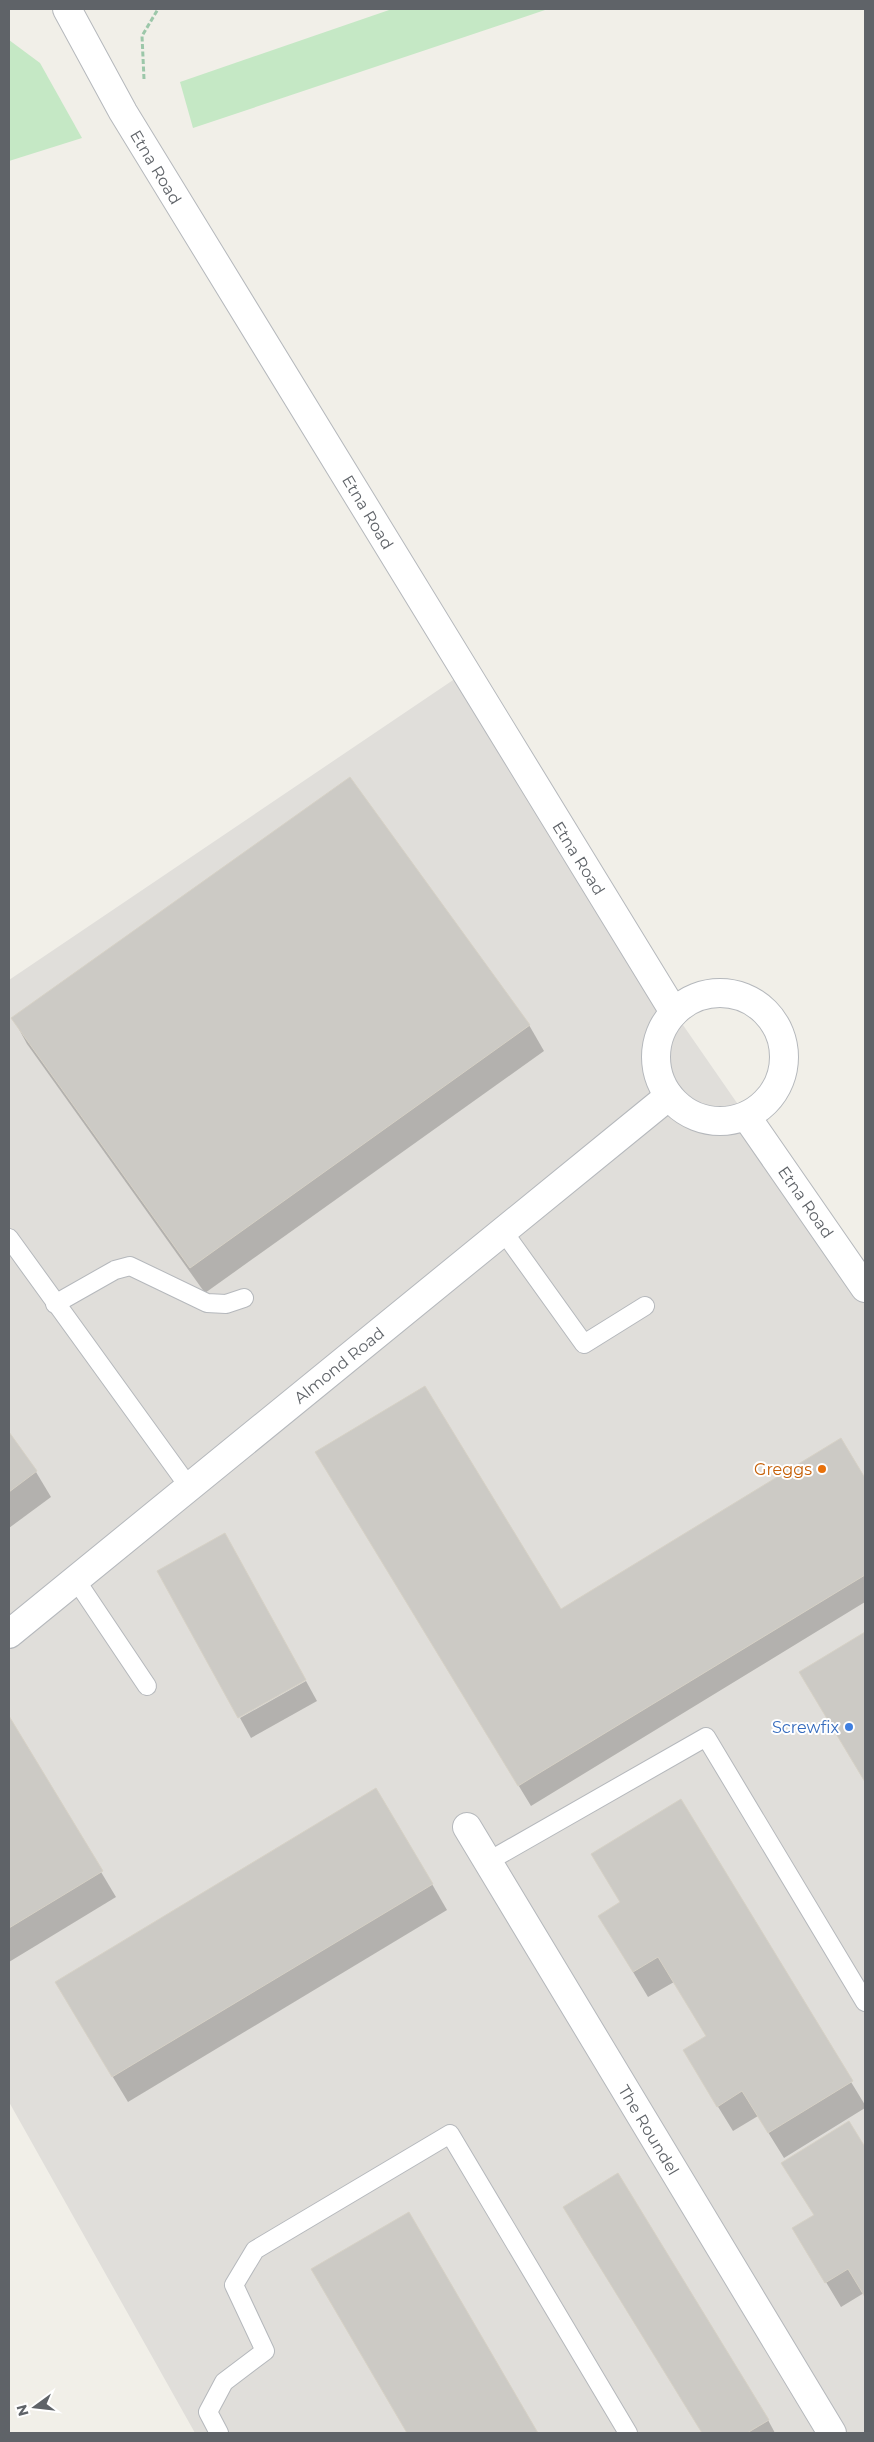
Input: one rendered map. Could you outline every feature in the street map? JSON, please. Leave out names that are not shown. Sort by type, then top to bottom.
[{"type":"street","name":"Etna Road","points":[[67,9],[123,112],[674,1012]]},
{"type":"street","points":[[713,993],[736,995],[756,1004],[772,1020],[781,1040],[784,1063],[778,1084],[765,1103],[746,1116],[725,1121],[702,1119],[682,1110],[669,1096],[658,1076],[656,1054],[660,1033],[674,1012],[692,999],[713,993]]},
{"type":"street","name":"Almond Road","points":[[9,1634],[669,1096]]},
{"type":"street","name":"Etna Road","points":[[746,1116],[865,1288]]},
{"type":"street","name":"The Roundel","points":[[467,1827],[832,2433]]},
{"type":"lane","points":[[503,1231],[584,1344],[645,1306]]},
{"type":"lane","points":[[9,1238],[189,1487]]},
{"type":"lane","points":[[55,1304],[115,1270],[130,1266],[207,1303],[226,1304],[244,1298]]},
{"type":"lane","points":[[76,1580],[147,1686]]},
{"type":"lane","points":[[488,1862],[706,1737],[865,2002]]},
{"type":"lane","points":[[219,2433],[208,2412],[224,2382],[265,2351],[234,2285],[255,2250],[450,2134],[628,2433]]},
{"type":"path","points":[[123,112],[145,95],[142,36],[158,9]]},
{"type":"shaded area","points":[[465,672],[674,1012],[865,1288],[865,2433],[195,2433],[9,2102],[9,980]]},
{"type":"green space","points":[[392,9],[548,9],[193,128],[180,82]]},
{"type":"green space","points":[[9,40],[40,63],[82,138],[9,161]]},
{"type":"building","points":[[350,777],[530,1025],[190,1268],[11,1018]]},
{"type":"building","points":[[425,1386],[561,1609],[841,1438],[865,1478],[865,1575],[518,1786],[315,1452]]},
{"type":"building","points":[[9,1432],[37,1471],[9,1492]]},
{"type":"building","points":[[225,1533],[306,1680],[238,1718],[157,1571]]},
{"type":"building","name":"Screwfix","points":[[865,1632],[865,1782],[799,1672]]},
{"type":"building","points":[[9,1716],[103,1871],[9,1928]]},
{"type":"building","points":[[376,1788],[433,1884],[112,2077],[55,1982]]},
{"type":"building","points":[[681,1799],[853,2081],[768,2133],[742,2091],[717,2107],[683,2050],[706,2036],[658,1957],[633,1972],[598,1916],[620,1902],[591,1854]]},
{"type":"building","points":[[849,2121],[865,2147],[865,2297],[848,2269],[825,2283],[792,2228],[814,2215],[781,2163]]},
{"type":"building","points":[[618,2173],[769,2420],[747,2433],[702,2433],[563,2207]]},
{"type":"building","points":[[409,2212],[538,2433],[407,2433],[311,2269]]},
{"type":"place","name":"Greggs","points":[[822,1469]]},
{"type":"place","name":"Screwfix","points":[[849,1727]]}]
